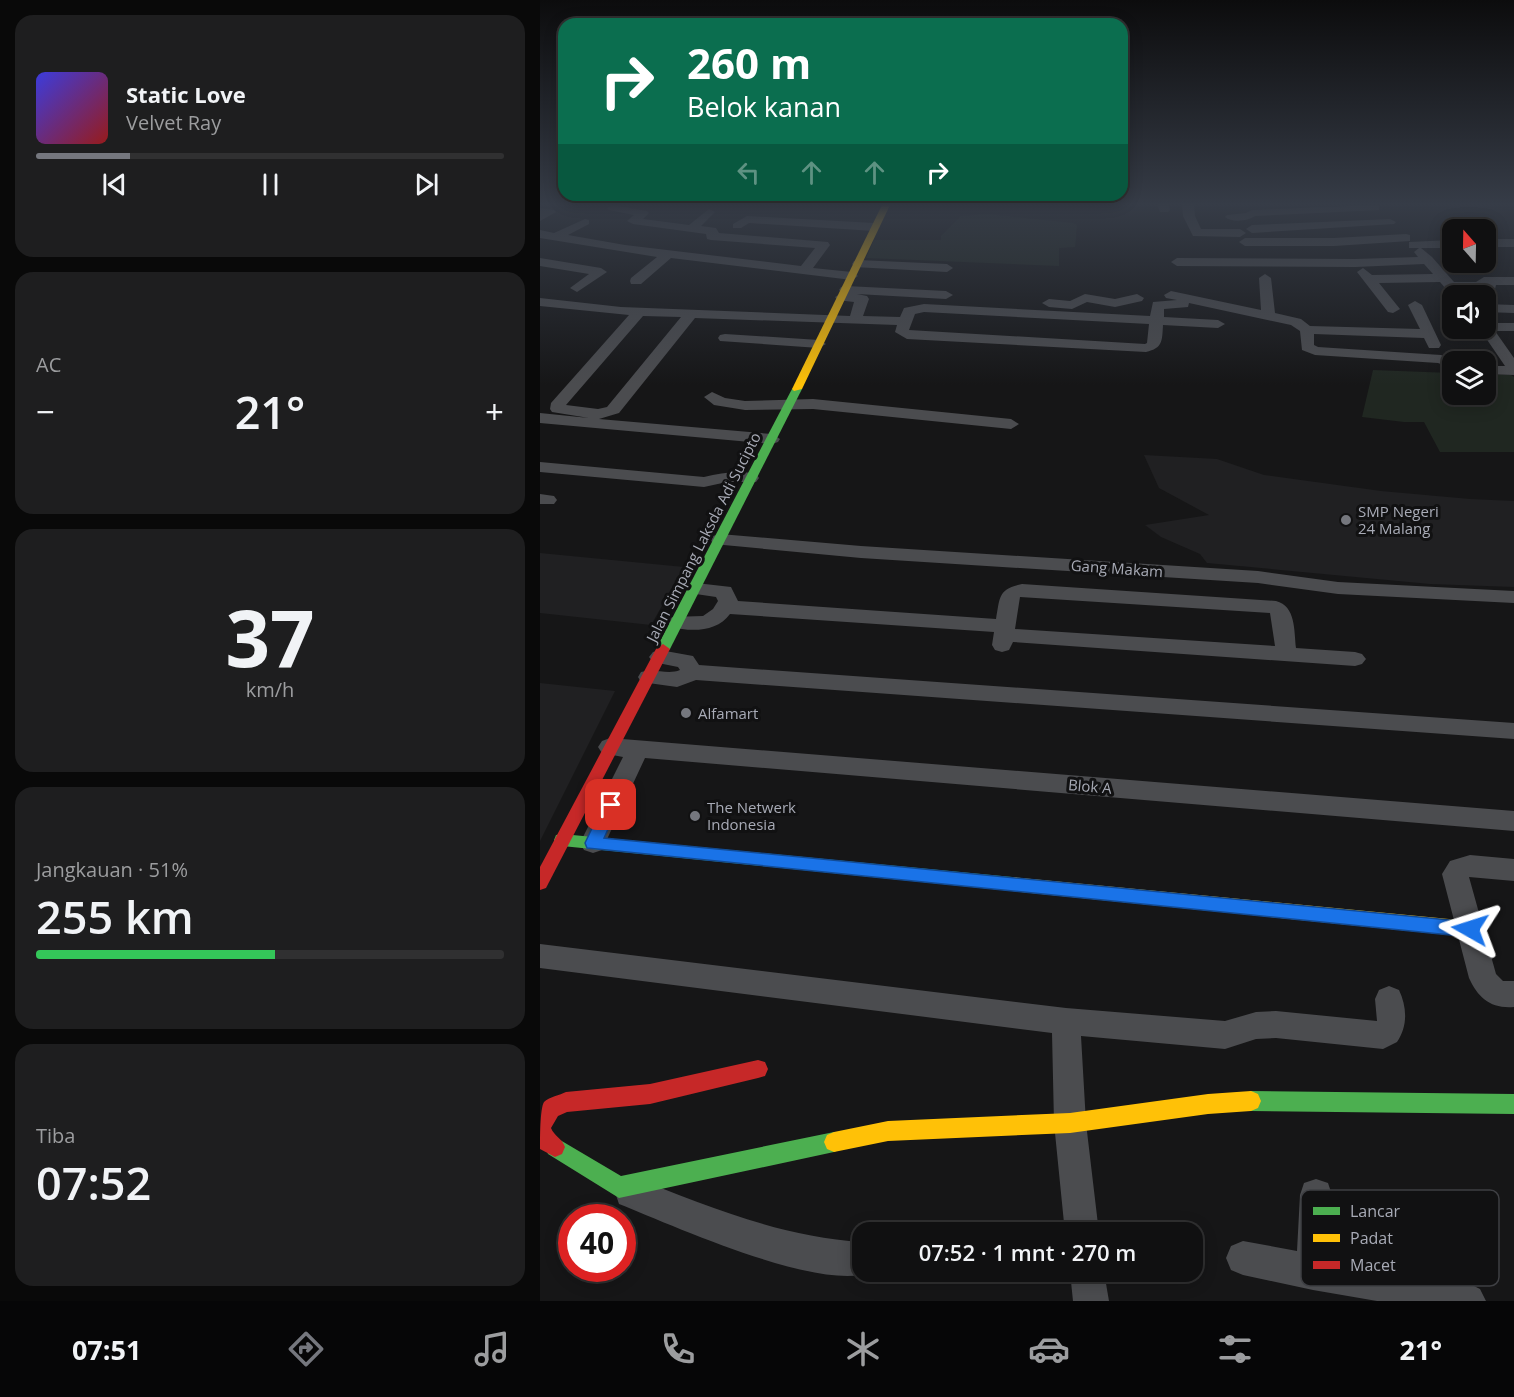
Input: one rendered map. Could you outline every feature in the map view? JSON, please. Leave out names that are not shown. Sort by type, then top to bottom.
[{"type":"street","points":[[555,264],[601,272],[578,288]]},
{"type":"street","points":[[636,281],[655,264]]},
{"type":"street","points":[[760,264],[805,270],[947,268]]},
{"type":"street","points":[[805,270],[810,264]]},
{"type":"street","name":"Jalan Simpang Laksda Adi Sucipto","points":[[540,883],[610,747],[696,589],[858,264]]},
{"type":"street","points":[[1296,264],[1310,268],[1349,264]]},
{"type":"street","points":[[1356,264],[1393,309]]},
{"type":"street","points":[[1383,264],[1396,278]]},
{"type":"street","points":[[1432,264],[1451,285]]},
{"type":"street","points":[[1266,278],[1268,314]]},
{"type":"street","points":[[1368,279],[1396,278],[1445,285]]},
{"type":"street","points":[[1485,285],[1484,281],[1514,281]]},
{"type":"street","points":[[1158,292],[1216,309],[1268,314],[1296,322],[1307,330],[1428,334]]},
{"type":"street","points":[[843,293],[1069,304],[1076,304],[1085,298],[1115,303],[1137,298]]},
{"type":"street","points":[[843,293],[862,299],[855,320]]},
{"type":"street","points":[[540,302],[639,312],[905,321]]},
{"type":"street","points":[[1183,304],[1158,305],[1156,320],[1154,345],[1150,348],[909,335],[902,332],[909,311],[920,308],[1156,320],[1216,309]]},
{"type":"street","points":[[1415,306],[1428,334],[1442,355]]},
{"type":"street","points":[[1496,308],[1514,309]]},
{"type":"street","points":[[1216,309],[1222,339]]},
{"type":"street","points":[[639,312],[559,403],[558,409],[598,414],[611,411],[691,314]]},
{"type":"street","points":[[1064,344],[1070,317]]},
{"type":"street","points":[[1496,327],[1514,327]]},
{"type":"street","points":[[1307,330],[1307,347],[1315,351],[1442,361]]},
{"type":"street","points":[[725,338],[819,344]]},
{"type":"street","points":[[1494,339],[1511,361]]},
{"type":"street","points":[[1496,362],[1511,361]]},
{"type":"street","points":[[1496,366],[1511,361]]},
{"type":"street","points":[[712,397],[724,403],[791,400],[907,407]]},
{"type":"street","points":[[791,400],[1011,424]]},
{"type":"street","points":[[540,418],[772,439]]},
{"type":"street","points":[[540,467],[704,482],[727,477],[750,478]]},
{"type":"street","name":"Gang Makam","points":[[720,540],[861,552],[1258,577],[1350,589],[1514,597]]},
{"type":"street","points":[[678,622],[709,622],[717,619],[728,601],[724,591],[696,589]]},
{"type":"street","points":[[1004,635],[1011,594],[1022,590],[1270,605],[1281,613],[1286,653]]},
{"type":"street","points":[[725,607],[1004,635],[1355,659]]},
{"type":"street","points":[[660,657],[685,662],[693,672]]},
{"type":"street","points":[[649,677],[677,680],[693,672],[1514,731]]},
{"type":"street","name":"Blok A","points":[[610,747],[1514,821]]},
{"type":"street","points":[[593,843],[638,749]]},
{"type":"street","points":[[562,840],[1470,929]]},
{"type":"street","points":[[1514,870],[1470,866],[1459,868],[1455,872],[1488,986],[1497,994],[1514,994]]},
{"type":"street","points":[[540,956],[1066,1021],[1225,1035],[1237,1034],[1257,1025],[1383,1035],[1391,1029],[1389,999]]},
{"type":"street","points":[[1066,1021],[1070,1123],[1081,1222]]},
{"type":"street","points":[[758,1069],[650,1094],[566,1102],[551,1109],[540,1126],[545,1140],[619,1187],[738,1234],[796,1252],[852,1257]]},
{"type":"street","points":[[619,1187],[826,1142],[888,1131],[1070,1123],[1208,1104],[1253,1101],[1514,1104]]},
{"type":"street","points":[[1243,1258],[1301,1270]]},
{"type":"street","points":[[1088,1282],[1091,1301]]},
{"type":"street","points":[[1385,1286],[1468,1301]]},
{"type":"shaded area","points":[[1004,264],[1059,264],[1059,266]]},
{"type":"shaded area","points":[[1373,370],[1442,373],[1442,405],[1496,405],[1496,374],[1514,377],[1514,452],[1440,452],[1424,422],[1362,417]]},
{"type":"shaded area","name":"SMP Negeri 24 Malang","points":[[1144,455],[1217,459],[1264,475],[1381,491],[1514,501],[1514,587],[1430,584],[1207,563],[1200,554],[1161,537],[1145,525],[1209,515],[1159,488]]},
{"type":"shaded area","points":[[540,553],[684,567],[651,625],[540,613]]},
{"type":"shaded area","points":[[540,683],[615,691],[540,841]]},
{"type":"traffic: fast","points":[[663,649],[797,389]]},
{"type":"traffic: fast","points":[[562,840],[1012,884]]},
{"type":"traffic: fast","points":[[1251,1101],[1514,1104]]},
{"type":"traffic: fast","points":[[555,1147],[619,1187],[834,1142]]},
{"type":"traffic: slow","points":[[797,389],[858,264]]},
{"type":"traffic: slow","points":[[1012,884],[1470,929]]},
{"type":"traffic: slow","points":[[834,1142],[888,1131],[1070,1123],[1208,1104],[1251,1101]]},
{"type":"traffic: jam","points":[[540,883],[663,649]]},
{"type":"traffic: jam","points":[[555,1147],[545,1140],[540,1126],[551,1109],[566,1102],[650,1094],[758,1069]]},
{"type":"place","name":"SMP Negeri 24 Malang","points":[[1346,520]]},
{"type":"place","name":"Alfamart","points":[[686,713]]},
{"type":"place","name":"The Netwerk Indonesia","points":[[695,816]]},
{"type":"route","points":[[611,805],[593,843],[1470,929]]}]
